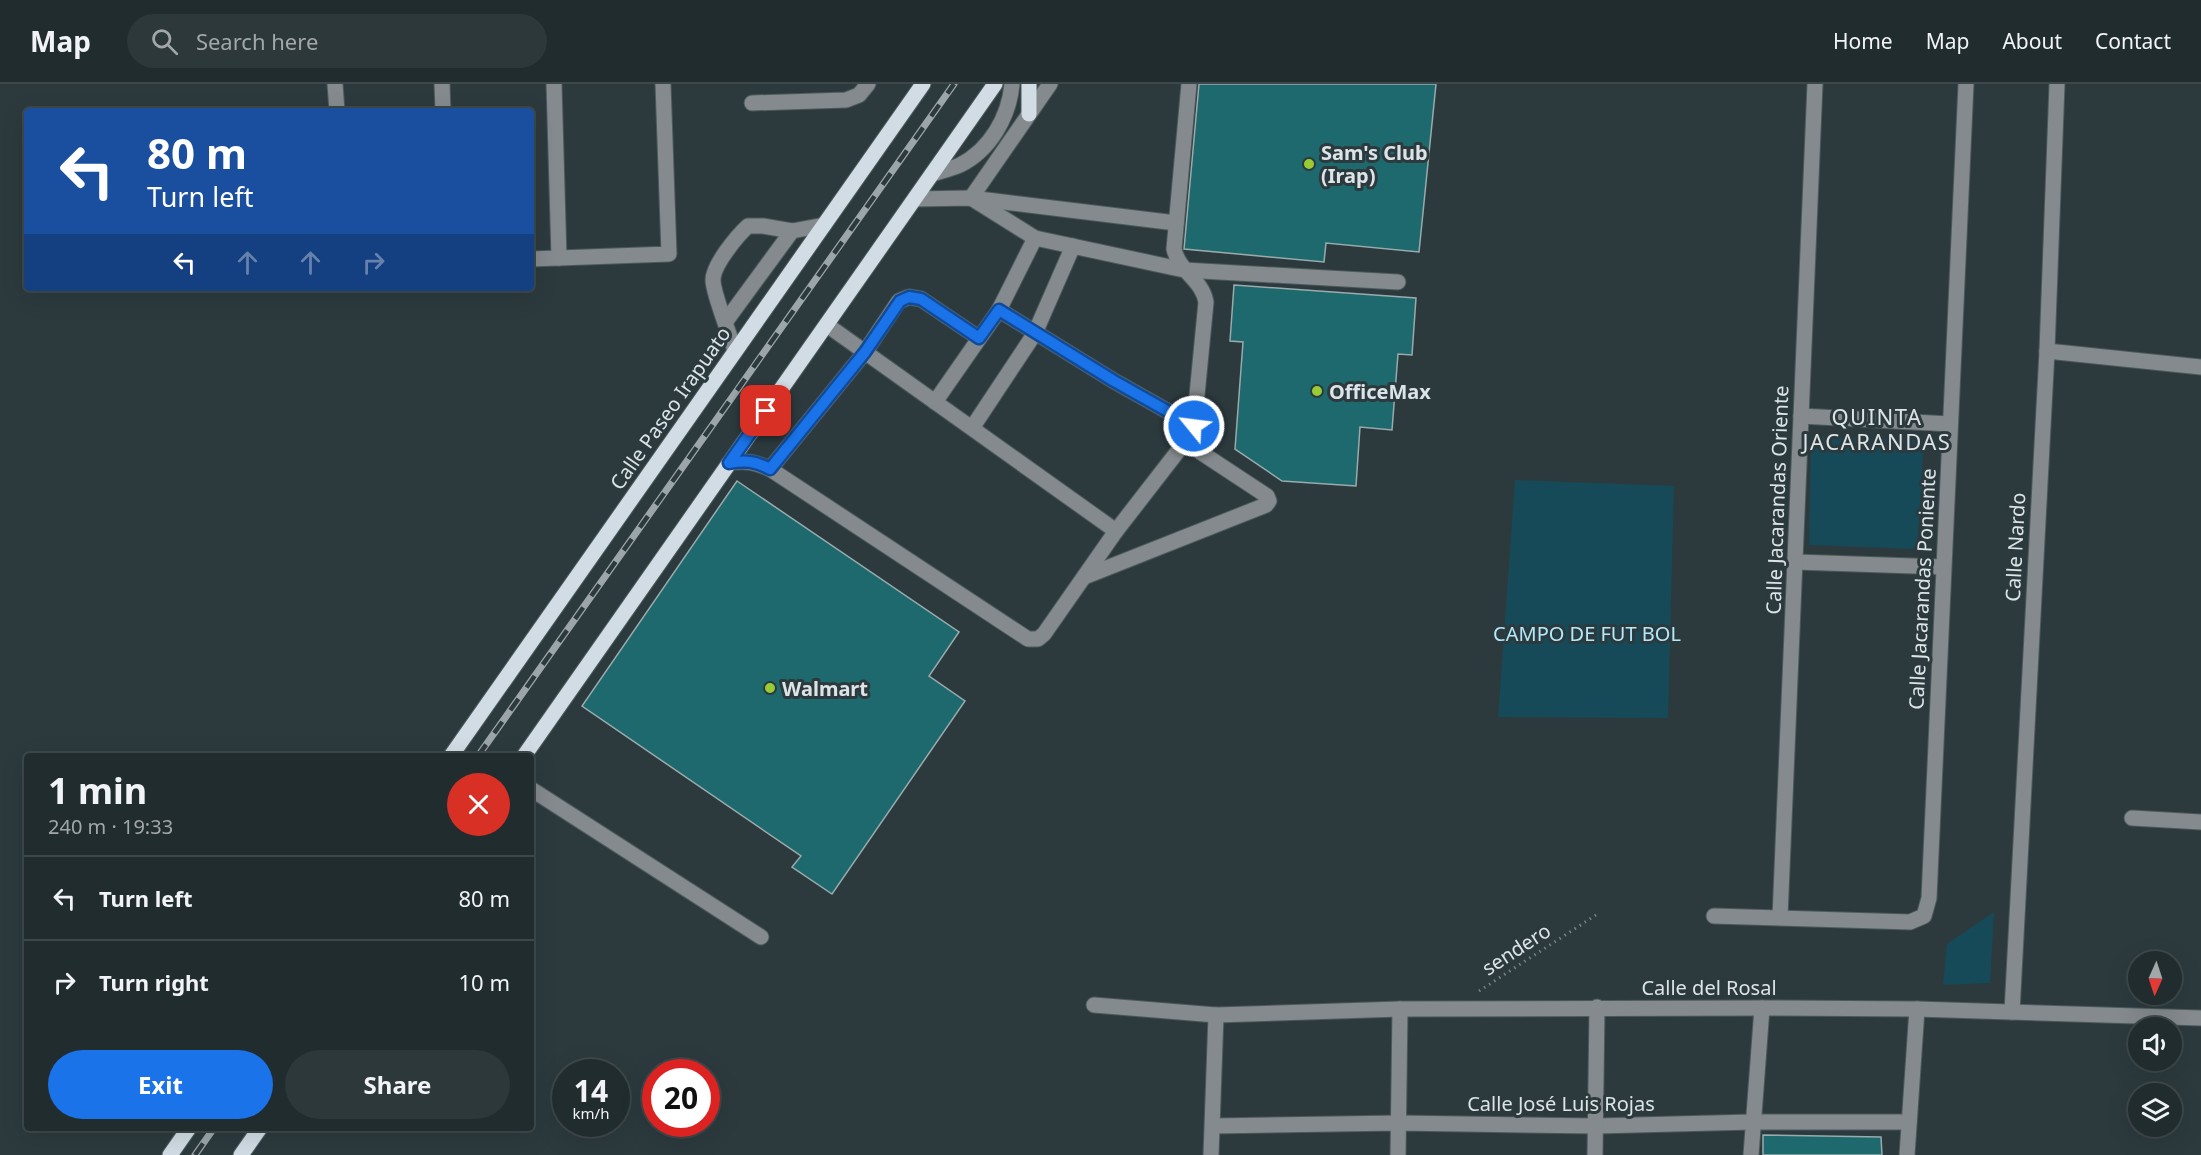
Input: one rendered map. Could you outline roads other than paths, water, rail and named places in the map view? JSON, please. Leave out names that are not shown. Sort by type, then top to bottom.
[{"type":"main road","name":"Calle Paseo Irapuato","points":[[453,753],[923,84]]},
{"type":"main road","points":[[526,753],[995,84]]},
{"type":"main road","points":[[1029,84],[1029,114]]},
{"type":"main road","points":[[170,1155],[187,1131]]},
{"type":"main road","points":[[241,1155],[258,1131]]},
{"type":"street","points":[[335,84],[337,108]]},
{"type":"street","points":[[442,84],[443,108]]},
{"type":"street","points":[[554,84],[559,258]]},
{"type":"street","points":[[534,259],[669,254],[663,84]]},
{"type":"street","points":[[752,103],[846,100],[859,94],[868,84]]},
{"type":"street","points":[[932,174],[960,165],[985,146],[1002,125],[1012,84]]},
{"type":"street","points":[[971,198],[1050,84]]},
{"type":"street","points":[[729,463],[743,460],[757,462],[770,469],[1028,639],[1038,639],[1044,634],[1116,531],[1185,442],[1194,426],[1206,302],[1204,292],[1198,282],[1176,261],[1174,249],[1189,84]]},
{"type":"street","name":"Calle Jacarandas Oriente","points":[[1780,917],[1815,84]]},
{"type":"street","name":"Calle Jacarandas Poniente","points":[[1780,917],[1910,922],[1924,916],[1929,898],[1966,84]]},
{"type":"street","name":"Calle Nardo","points":[[2012,1012],[2047,351],[2056,84]]},
{"type":"street","points":[[971,198],[1035,238],[1184,270],[1398,282]]},
{"type":"street","points":[[915,199],[971,198],[1176,224]]},
{"type":"street","points":[[735,351],[714,291],[712,278],[738,235],[748,226],[792,231],[824,225]]},
{"type":"street","points":[[726,321],[792,231]]},
{"type":"street","points":[[935,402],[999,310],[1035,238]]},
{"type":"street","points":[[972,428],[1035,333],[1073,246]]},
{"type":"street","points":[[770,469],[865,352],[900,301],[909,297],[921,299],[979,338]]},
{"type":"street","points":[[999,310],[1194,426]]},
{"type":"street","points":[[826,325],[1116,531]]},
{"type":"street","points":[[2047,351],[2201,367]]},
{"type":"street","points":[[1801,416],[1950,424]]},
{"type":"street","points":[[1084,576],[1266,505],[1269,501],[1267,496],[1185,442]]},
{"type":"street","points":[[1796,562],[1943,567]]},
{"type":"street","points":[[534,791],[761,937]]},
{"type":"street","points":[[2132,818],[2201,822]]},
{"type":"street","points":[[1714,916],[1780,917]]},
{"type":"street","name":"Calle del Rosal","points":[[1094,1005],[1216,1015],[1452,1008],[1762,1008],[1917,1009],[2201,1018]]},
{"type":"street","points":[[1595,1155],[1597,1008]]},
{"type":"street","points":[[1751,1155],[1762,1008]]},
{"type":"street","points":[[1398,1155],[1400,1009]]},
{"type":"street","points":[[1907,1155],[1917,1009]]},
{"type":"street","points":[[1211,1155],[1216,1015]]},
{"type":"street","name":"Calle José Luis Rojas","points":[[1213,1126],[1399,1123],[1596,1126],[1752,1122],[1909,1122]]},
{"type":"railway","points":[[480,753],[954,84]]},
{"type":"railway","points":[[195,1155],[212,1131]]},
{"type":"place","name":"Sam's Club (Irap)","points":[[1309,164]]},
{"type":"place","name":"OfficeMax","points":[[1317,391]]},
{"type":"place","name":"Walmart","points":[[770,688]]},
{"type":"district","name":"QUINTA JACARANDAS","points":[[1877,428]]},
{"type":"park label","name":"CAMPO DE FUT BOL","points":[[1587,633]]}]
